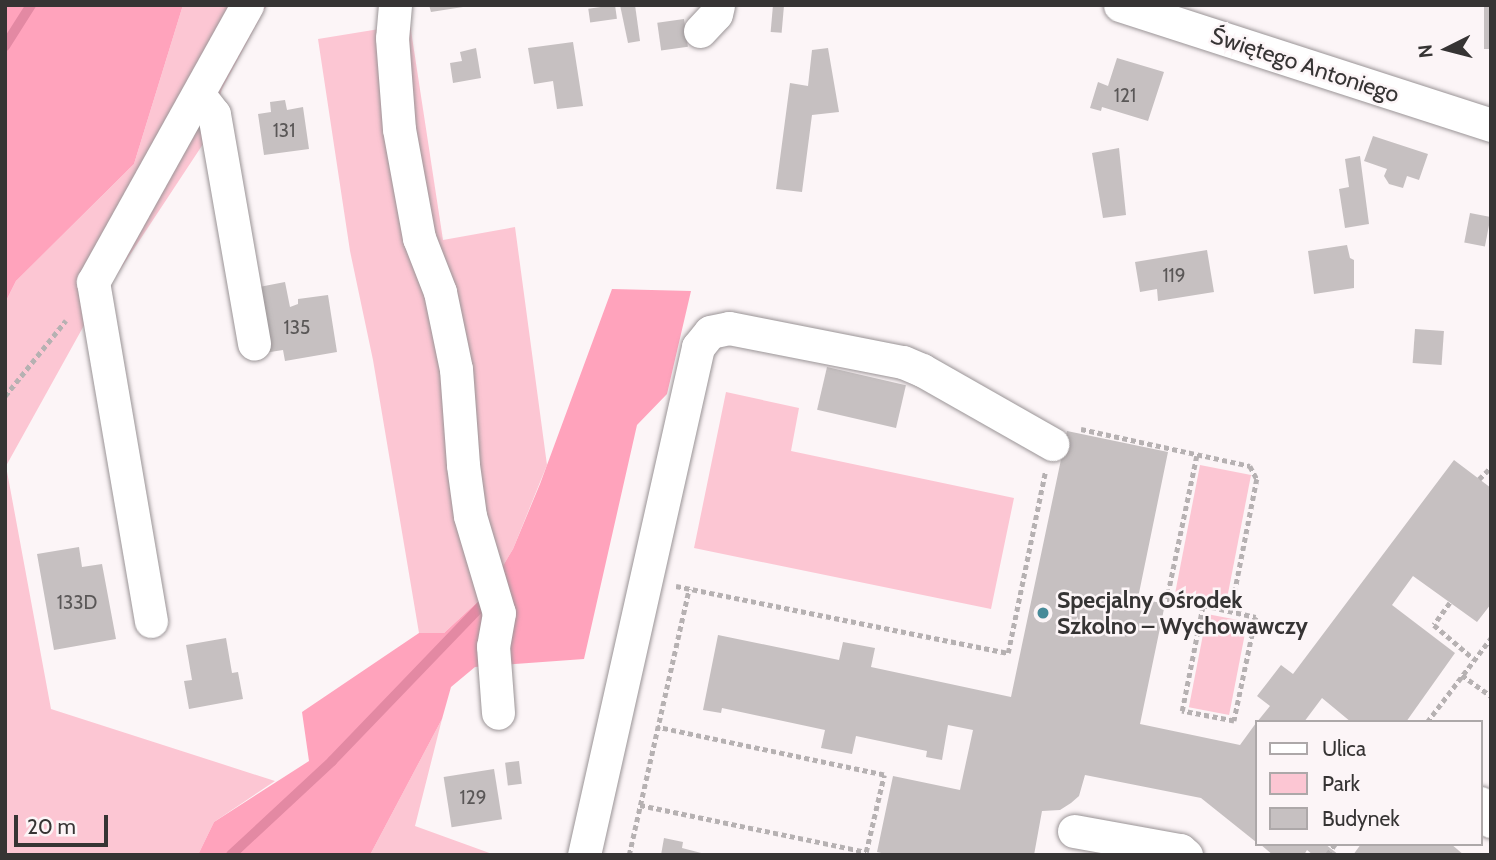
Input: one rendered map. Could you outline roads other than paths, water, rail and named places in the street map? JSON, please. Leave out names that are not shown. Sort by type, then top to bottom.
[{"type":"street","points":[[151,621],[93,282],[247,5]]},
{"type":"street","points":[[395,5],[392,38],[399,129],[419,238],[440,292],[456,369],[470,516],[499,613],[493,646],[498,713]]},
{"type":"street","name":"Świętego Antoniego","points":[[1120,5],[1491,125]]},
{"type":"street","points":[[199,95],[214,114],[254,344]]},
{"type":"street","points":[[584,855],[698,347],[710,332],[729,328],[903,362],[922,370],[1052,444]]},
{"type":"street","points":[[1074,831],[1180,850],[1186,855]]},
{"type":"waterway","points":[[5,46],[31,5]]},
{"type":"waterway","points":[[231,855],[332,761],[487,600]]},
{"type":"place","name":"Specjalny Ośrodek Szkolno – Wychowawczy","points":[[1043,613]]}]
